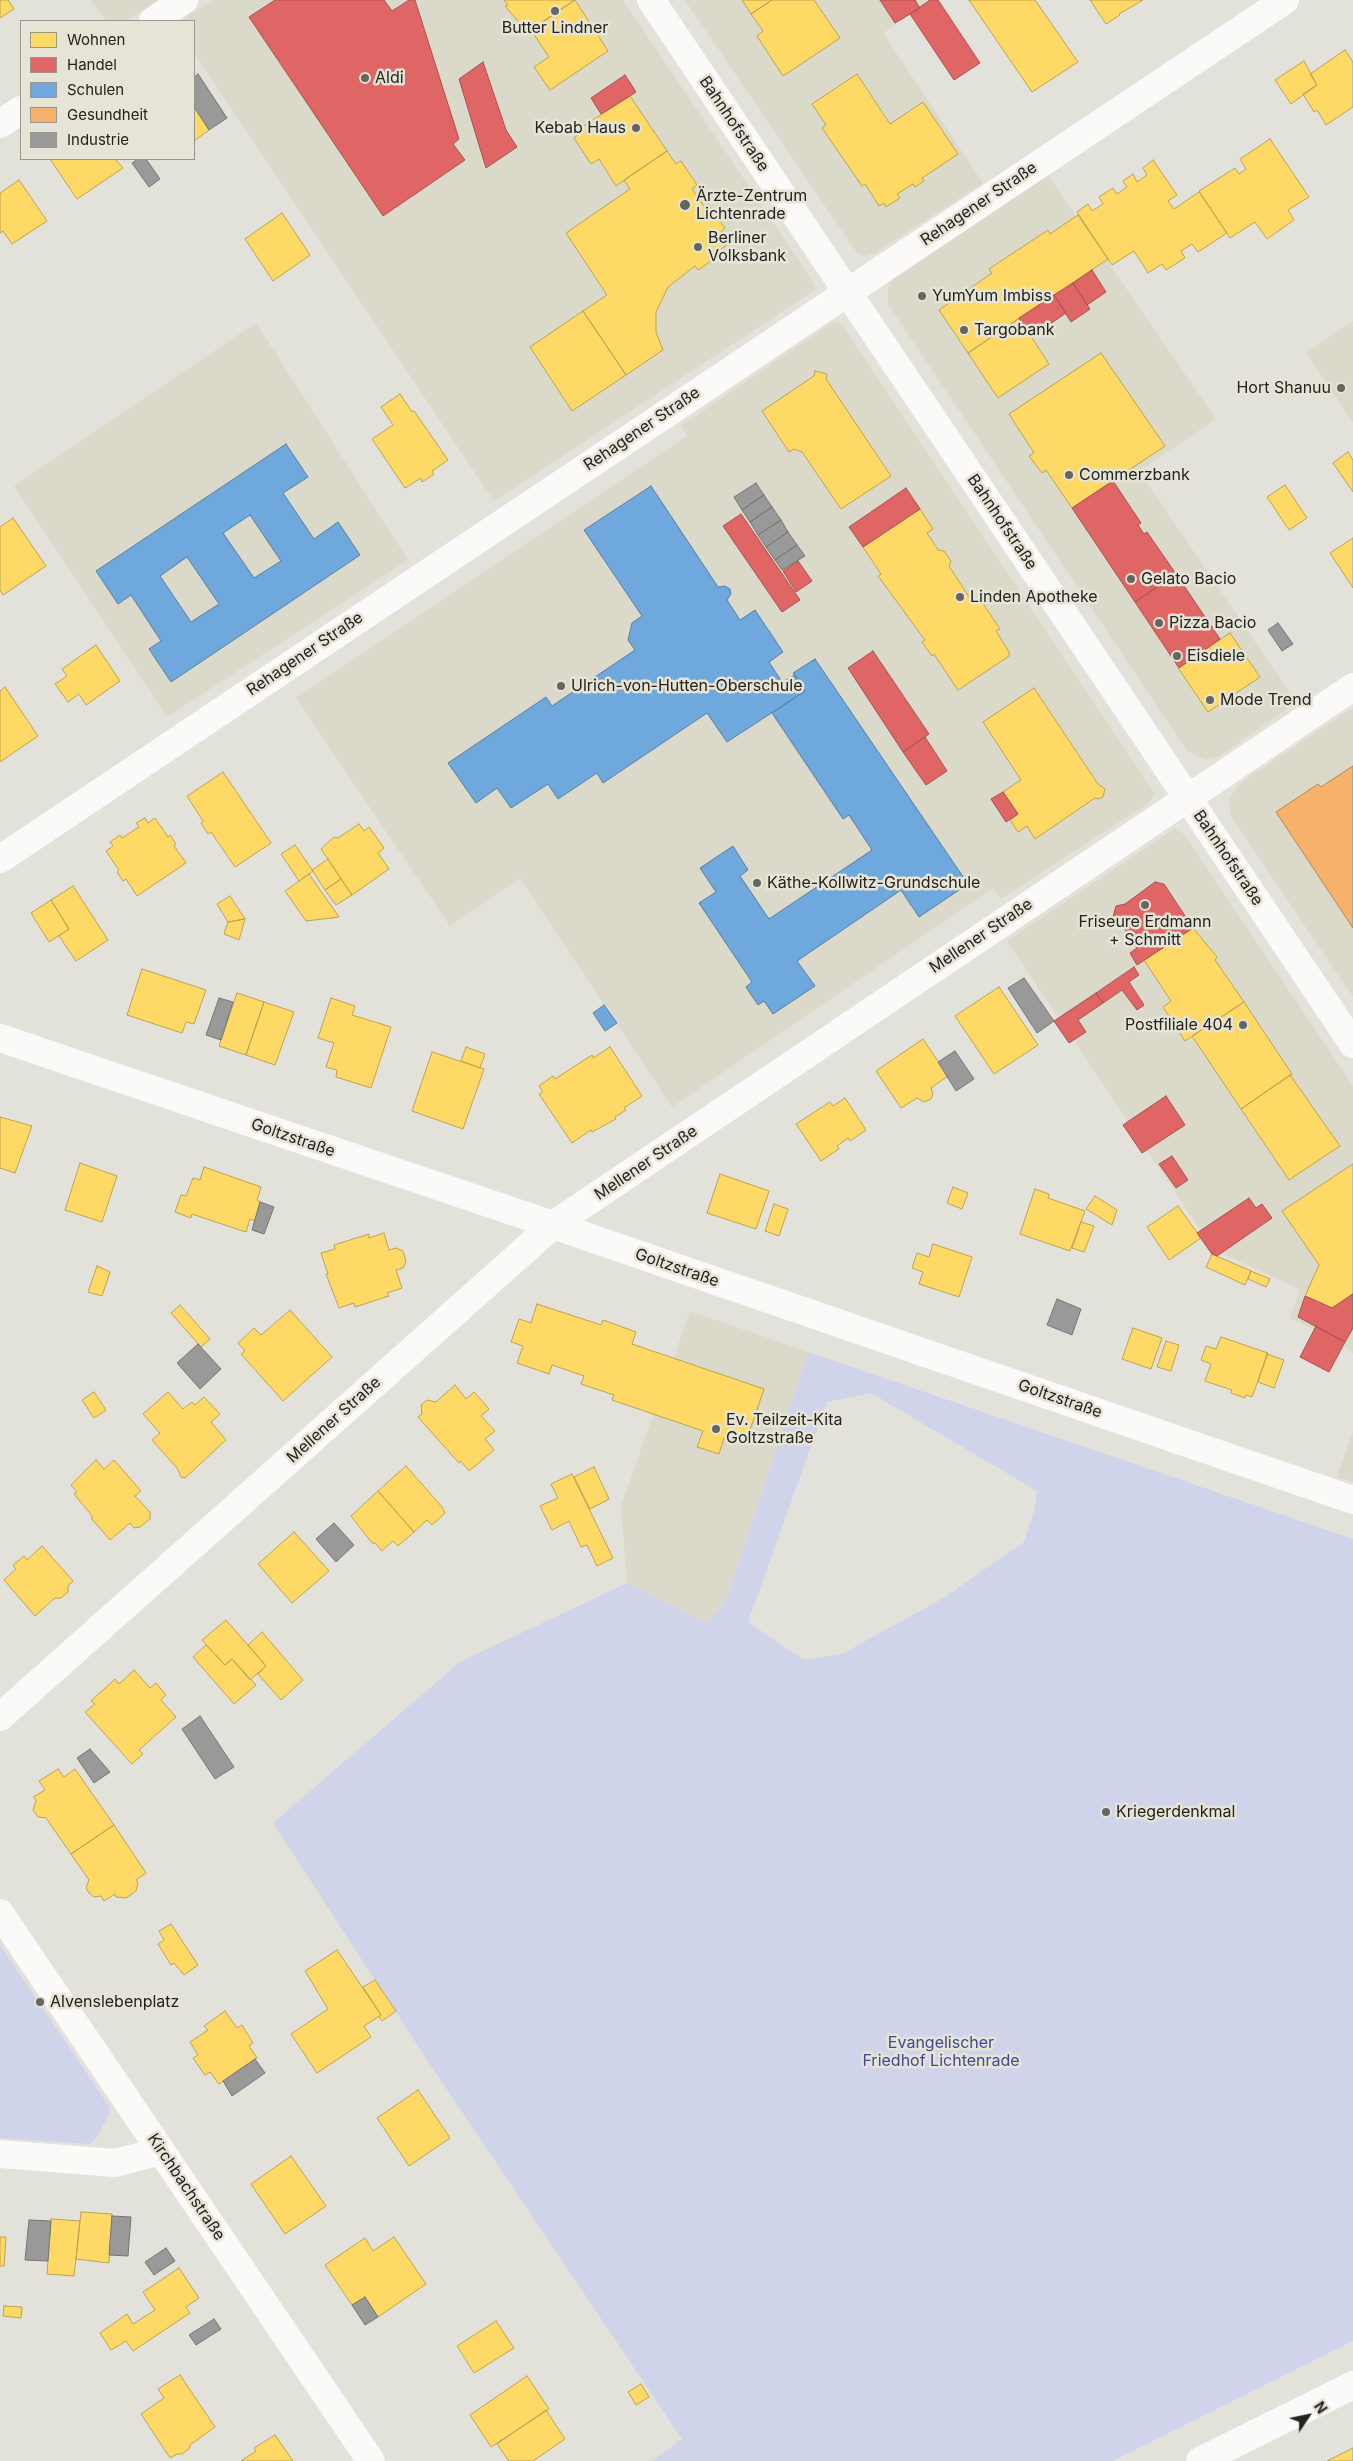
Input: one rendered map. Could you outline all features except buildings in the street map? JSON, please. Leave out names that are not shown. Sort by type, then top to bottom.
[{"type":"street","points":[[154,20],[184,0]]},
{"type":"street","name":"Bahnhofstraße","points":[[651,0],[1353,1044]]},
{"type":"street","name":"Rehagener Straße","points":[[0,859],[1285,0]]},
{"type":"street","points":[[0,124],[20,111]]},
{"type":"street","name":"Mellener Straße","points":[[0,1717],[553,1225],[1353,687]]},
{"type":"street","name":"Goltzstraße","points":[[0,1038],[553,1225],[1353,1500]]},
{"type":"street","name":"Kirchbachstraße","points":[[0,1913],[372,2461]]},
{"type":"street","points":[[0,2154],[115,2163],[161,2151]]},
{"type":"street","points":[[1200,2461],[1353,2385]]},
{"type":"shaded area","points":[[91,0],[158,0],[128,20],[105,20]]},
{"type":"shaded area","points":[[212,0],[623,0],[813,282],[815,290],[494,501],[195,54],[195,20],[182,20]]},
{"type":"shaded area","points":[[685,0],[931,0],[883,33],[983,183],[873,254],[864,256],[857,253]]},
{"type":"shaded area","points":[[1047,174],[1216,419],[1139,471],[1296,702],[1220,756],[1205,760],[1187,751],[888,304],[888,288],[894,277]]},
{"type":"shaded area","name":"Hort Shanuu","points":[[1353,321],[1353,423],[1306,353]]},
{"type":"shaded area","points":[[837,322],[842,325],[1155,794],[1150,802],[1001,899],[993,888],[672,1107],[520,878],[450,926],[296,698],[687,436],[681,426],[830,324]]},
{"type":"shaded area","points":[[256,323],[408,560],[167,717],[14,486]]},
{"type":"shaded area","points":[[1353,708],[1353,997],[1231,816],[1229,799],[1240,783]]},
{"type":"shaded area","points":[[1174,829],[1184,834],[1353,1086],[1353,1353],[1346,1346],[1290,1318],[1300,1289],[1214,1250],[1007,941]]},
{"type":"shaded area","name":"Ev. Teilzeit-Kita Goltzstraße","points":[[690,1311],[808,1352],[726,1601],[706,1623],[627,1583],[621,1506]]},
{"type":"shaded area","points":[[1353,1431],[1353,1482],[1337,1477]]},
{"type":"green space","name":"Evangelischer Friedhof Lichtenrade","points":[[808,1352],[1353,1539],[1353,2341],[1113,2461],[652,2461],[682,2439],[425,2057],[273,1823],[460,1662],[627,1583],[706,1623],[726,1601]],"holes":[[[871,1393],[1037,1491],[1034,1511],[1024,1542],[945,1597],[842,1654],[804,1660],[748,1622],[827,1402]]]},
{"type":"green space","points":[[0,1945],[109,2106],[110,2113],[96,2138],[90,2144],[0,2138]]},
{"type":"place","name":"Butter Lindner","points":[[555,11]]},
{"type":"place","name":"Aldi","points":[[365,78]]},
{"type":"place","name":"Kebab Haus","points":[[636,128]]},
{"type":"place","name":"Ärzte-Zentrum Lichtenrade","points":[[685,205]]},
{"type":"place","name":"Berliner Volksbank","points":[[698,247]]},
{"type":"place","name":"YumYum Imbiss","points":[[922,296]]},
{"type":"place","name":"Targobank","points":[[964,330]]},
{"type":"place","name":"Hort Shanuu","points":[[1341,388]]},
{"type":"place","name":"Commerzbank","points":[[1069,475]]},
{"type":"place","name":"Gelato Bacio","points":[[1131,579]]},
{"type":"place","name":"Linden Apotheke","points":[[960,597]]},
{"type":"place","name":"Pizza Bacio","points":[[1159,623]]},
{"type":"place","name":"Eisdiele","points":[[1177,656]]},
{"type":"place","name":"Ulrich-von-Hutten-Oberschule","points":[[561,686]]},
{"type":"place","name":"Mode Trend","points":[[1210,700]]},
{"type":"place","name":"Käthe-Kollwitz-Grundschule","points":[[757,883]]},
{"type":"place","name":"Friseure Erdmann + Schmitt","points":[[1145,905]]},
{"type":"place","name":"Postfiliale 404","points":[[1243,1025]]},
{"type":"place","name":"Ev. Teilzeit-Kita Goltzstraße","points":[[716,1429]]},
{"type":"place","name":"Kriegerdenkmal","points":[[1106,1812]]},
{"type":"place","name":"Alvenslebenplatz","points":[[40,2002]]}]
